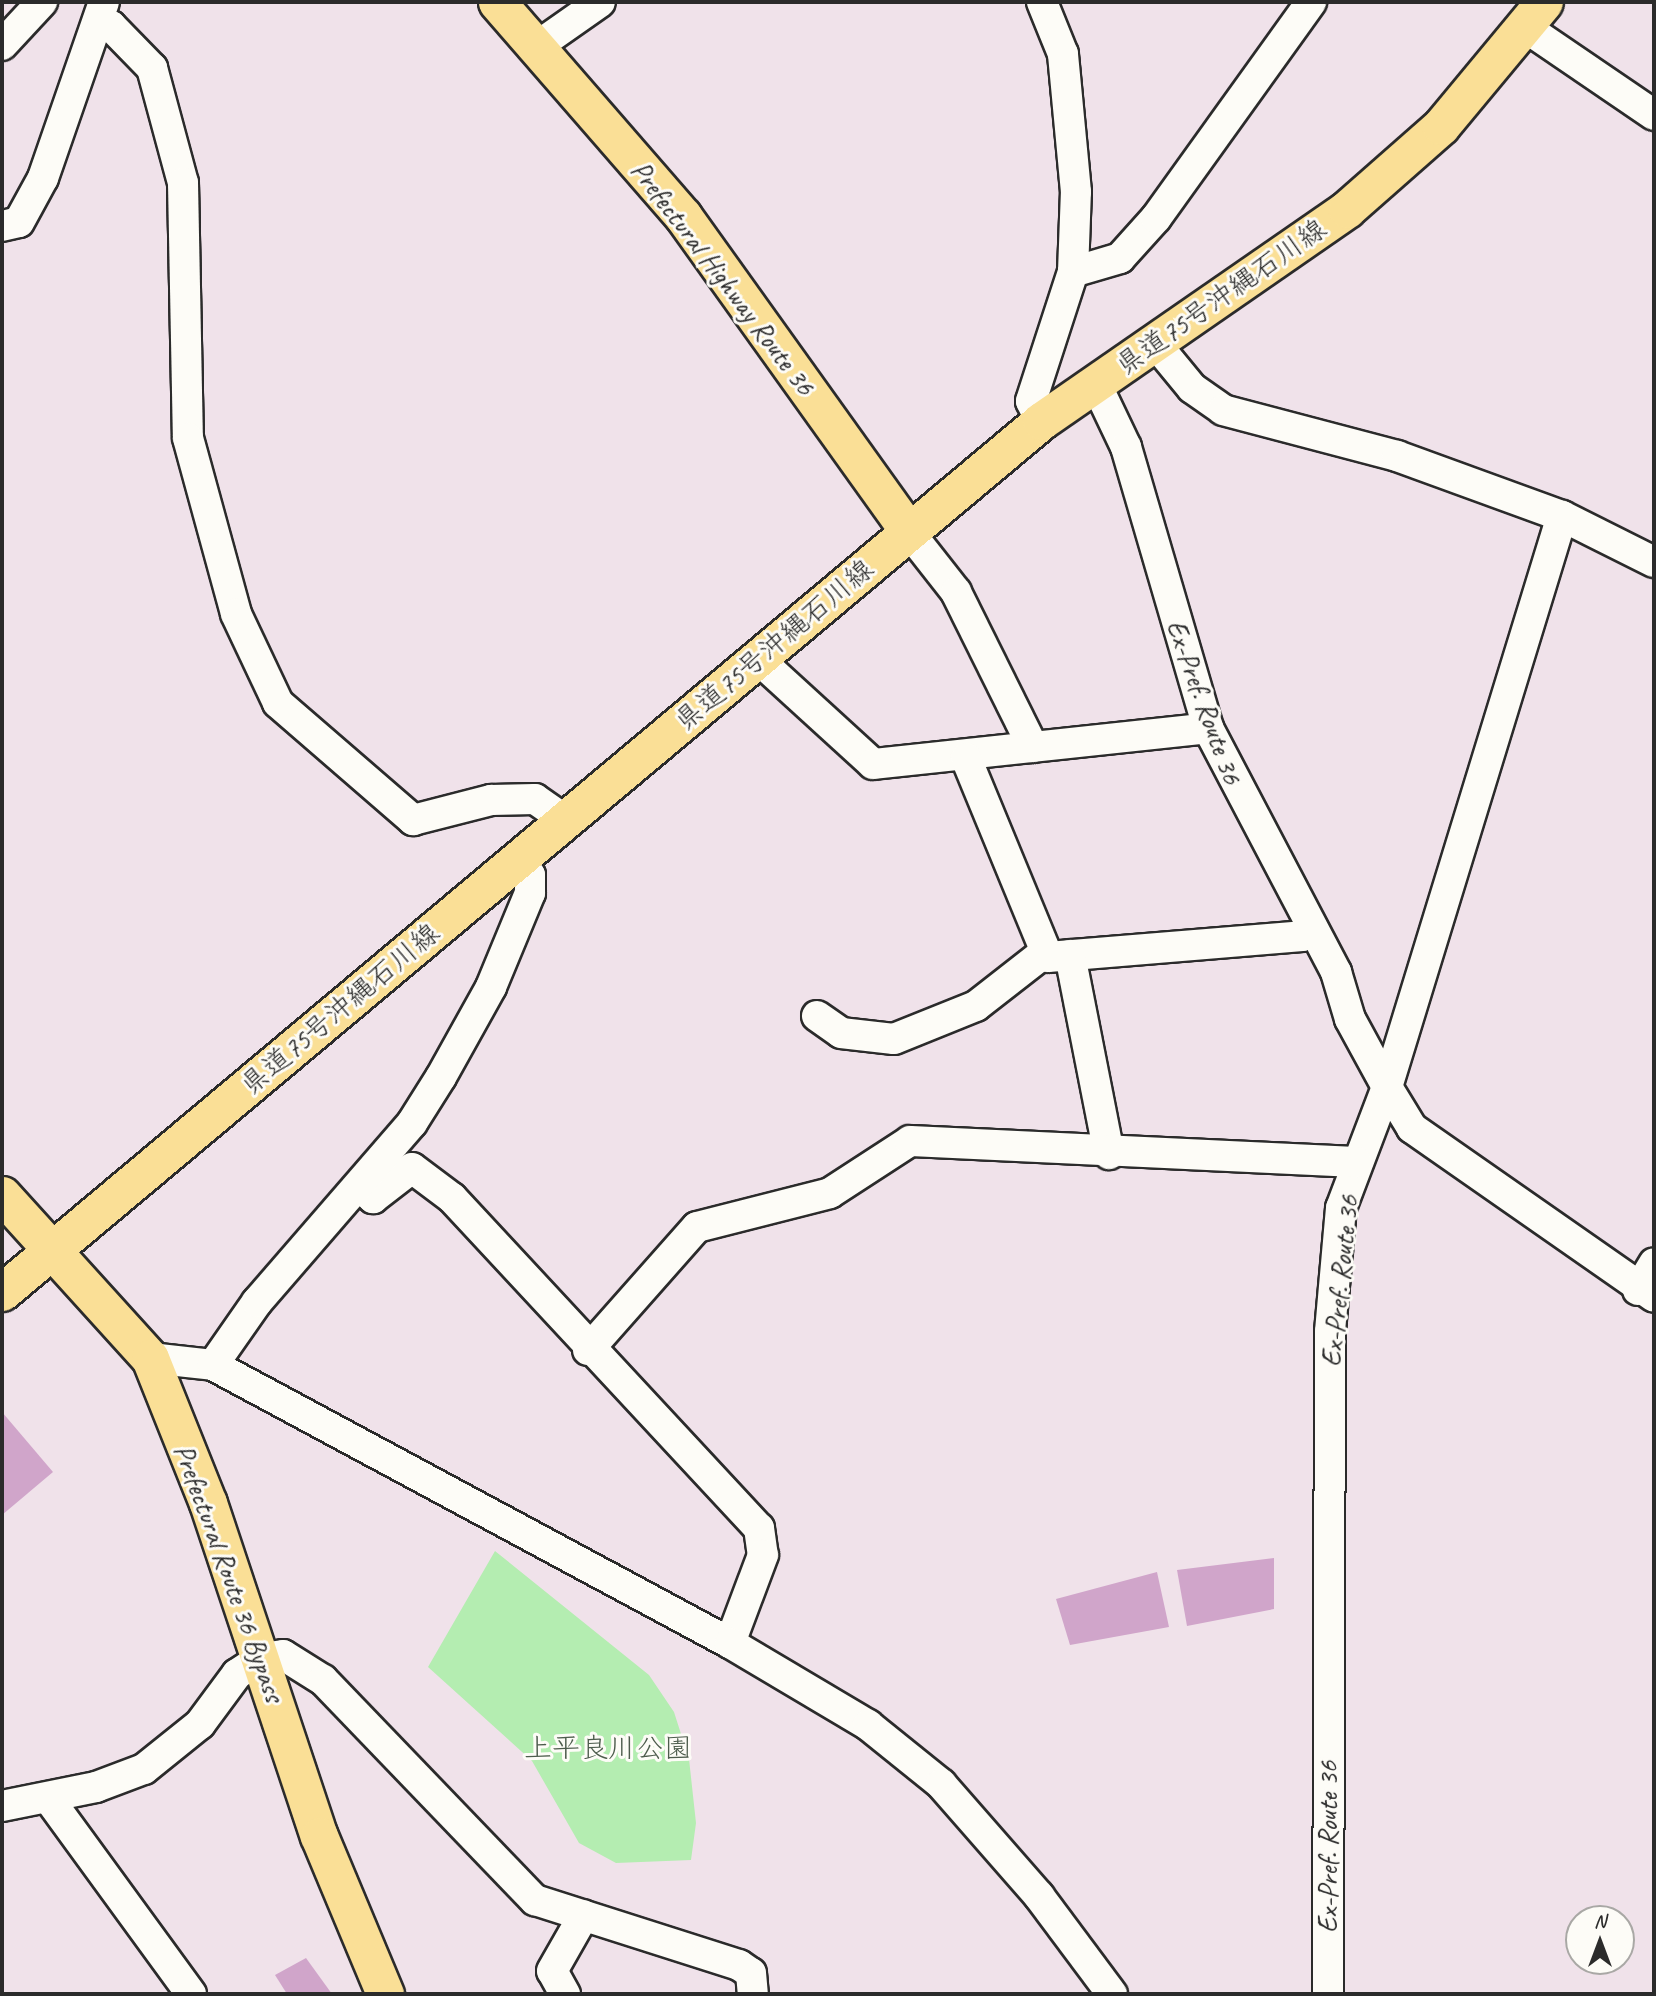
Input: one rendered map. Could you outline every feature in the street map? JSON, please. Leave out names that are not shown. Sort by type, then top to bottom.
[{"type":"main road","name":"Prefectural Highway Route 36","points":[[497,2],[683,216],[909,532]]},
{"type":"main road","name":"県道75号沖縄石川線","points":[[2,1292],[1041,421],[1346,209],[1441,126],[1535,15]]},
{"type":"main road","name":"Prefectural Route 36 Bypass","points":[[2,1195],[150,1358],[262,1658],[319,1836],[385,1994]]},
{"type":"street","points":[[2,45],[42,2]]},
{"type":"street","points":[[536,47],[600,2]]},
{"type":"street","points":[[1041,421],[1031,401],[1073,272],[1076,192],[1063,54],[1042,2]]},
{"type":"street","points":[[1073,272],[1120,258],[1156,218],[1311,2]]},
{"type":"street","points":[[2,226],[19,222],[43,178],[101,11]]},
{"type":"street","points":[[101,11],[111,26],[152,68],[183,183],[188,438],[236,614],[278,704],[413,820],[491,800],[535,799],[564,819]]},
{"type":"street","points":[[1535,15],[1654,115]]},
{"type":"street","points":[[1155,342],[1192,388],[1223,410],[1397,456],[1562,516],[1654,562]]},
{"type":"street","name":"Ex-Pref. Route 36","points":[[1096,384],[1126,447],[1208,728],[1336,972],[1350,1019],[1387,1087],[1341,1208],[1330,1331],[1328,1994]]},
{"type":"street","points":[[1562,516],[1387,1087],[1412,1128],[1646,1293],[1654,1263]]},
{"type":"street","points":[[909,532],[956,592],[1033,747]]},
{"type":"street","points":[[757,658],[873,764],[966,758],[1033,747],[1208,728]]},
{"type":"street","points":[[966,758],[1057,953],[1110,1154]]},
{"type":"street","points":[[213,1365],[257,1302],[411,1124],[491,987],[530,893],[530,875],[519,859]]},
{"type":"street","points":[[817,1016],[841,1033],[894,1039],[976,1006],[1057,953],[1302,936],[1313,929]]},
{"type":"street","points":[[588,1350],[698,1227],[830,1193],[910,1141],[1110,1154],[1357,1162]]},
{"type":"street","points":[[360,1186],[373,1198],[411,1168],[452,1198],[588,1350],[759,1528],[763,1555],[730,1643]]},
{"type":"street","points":[[150,1358],[213,1365],[730,1643],[869,1725],[941,1784],[1038,1896],[1112,1994]]},
{"type":"street","points":[[2,1806],[49,1799],[145,1769],[200,1724],[237,1674],[262,1658],[283,1656],[323,1679],[535,1900],[739,1965],[751,1973],[753,1994]]},
{"type":"street","points":[[49,1799],[191,1994]]},
{"type":"street","points":[[565,1994],[552,1971],[584,1914]]},
{"type":"green space","name":"上平良川公園","points":[[495,1551],[649,1675],[674,1712],[689,1759],[696,1823],[691,1860],[616,1863],[579,1843],[532,1761],[428,1667]]},
{"type":"building","points":[[2,1412],[53,1472],[2,1515]]},
{"type":"building","points":[[1274,1558],[1274,1609],[1187,1626],[1177,1570]]},
{"type":"building","points":[[1157,1572],[1169,1627],[1070,1645],[1056,1599]]},
{"type":"building","points":[[306,1958],[332,1994],[287,1994],[275,1975]]}]
